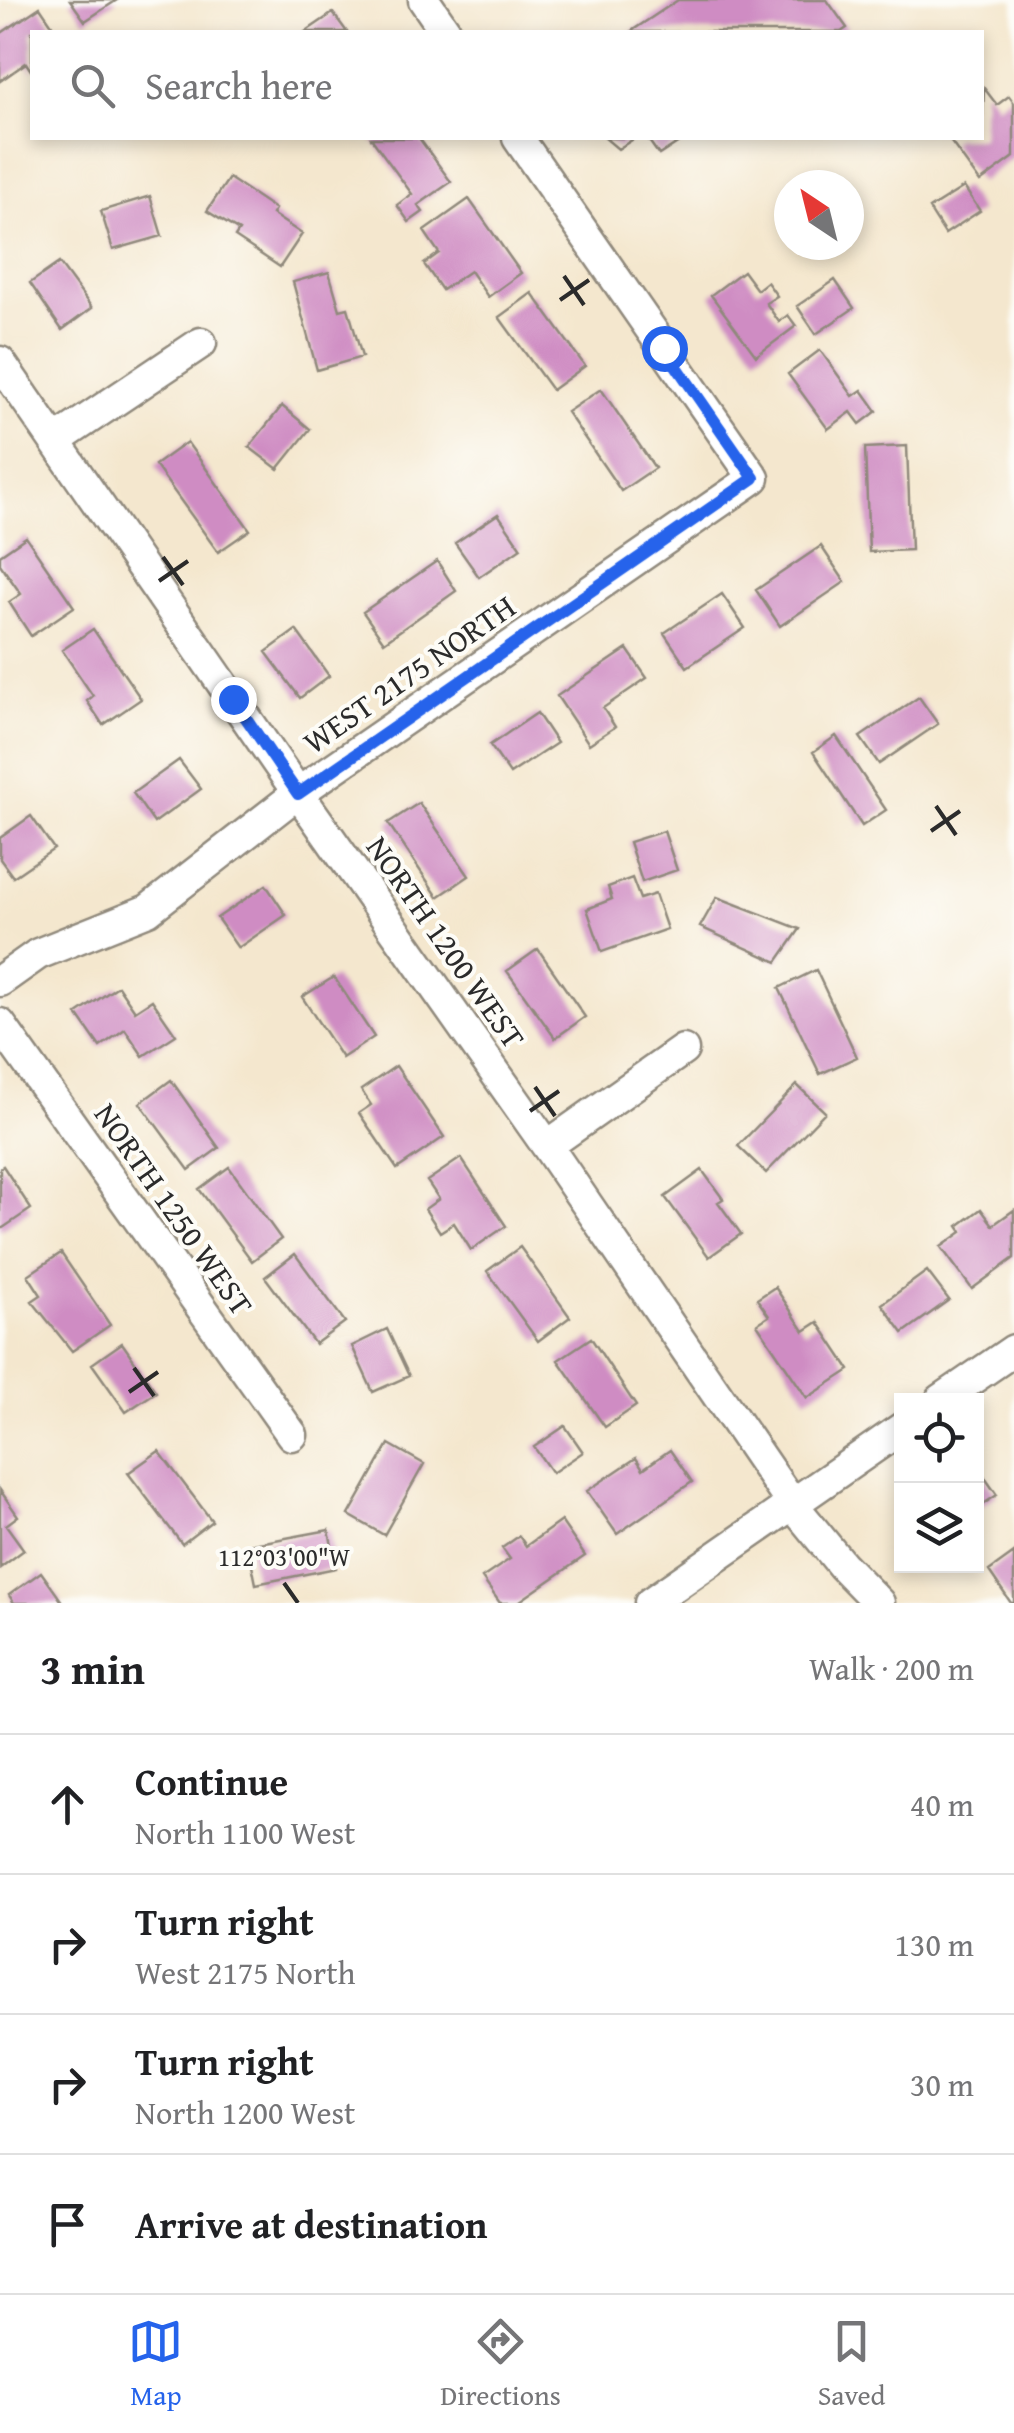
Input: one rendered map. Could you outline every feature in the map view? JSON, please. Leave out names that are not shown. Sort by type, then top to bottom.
[{"type":"street","points":[[424,0],[445,30]]},
{"type":"street","name":"WEST 2175 NORTH","points":[[0,981],[38,954],[148,910],[298,794],[754,478],[519,140]]},
{"type":"street","points":[[56,441],[201,343]]},
{"type":"street","name":"NORTH 1200 WEST","points":[[0,362],[298,794],[548,1146],[792,1504],[879,1603]]},
{"type":"street","name":"NORTH 1250 WEST","points":[[0,1024],[292,1435]]},
{"type":"street","points":[[548,1146],[683,1050]]},
{"type":"street","points":[[951,1393],[1014,1350]]},
{"type":"street","points":[[650,1603],[894,1434]]},
{"type":"building","points":[[70,0],[117,0],[85,21]]},
{"type":"building","points":[[678,0],[827,0],[847,28],[844,30],[633,30]]},
{"type":"building","points":[[40,7],[56,30],[30,30],[30,69],[26,63],[0,81],[0,34]]},
{"type":"building","points":[[333,13],[346,30],[308,30]]},
{"type":"building","points":[[984,88],[997,105],[1009,96],[1014,103],[1014,157],[980,182],[951,142],[984,140]]},
{"type":"building","points":[[372,140],[420,140],[451,182],[418,205],[423,212],[409,222],[397,205],[412,194]]},
{"type":"building","points":[[607,140],[632,140],[618,149]]},
{"type":"building","points":[[648,140],[682,140],[659,155]]},
{"type":"building","points":[[229,178],[275,209],[272,214],[302,234],[280,267],[235,237],[239,231],[207,211]]},
{"type":"building","points":[[964,187],[980,211],[945,234],[929,209]]},
{"type":"building","points":[[150,196],[162,236],[113,250],[101,211]]},
{"type":"building","points":[[469,199],[521,273],[488,297],[470,271],[442,290],[424,264],[439,253],[424,231]]},
{"type":"building","points":[[59,263],[92,308],[62,330],[30,283]]},
{"type":"building","points":[[743,271],[757,290],[767,282],[777,296],[766,303],[779,322],[788,315],[796,326],[756,356],[711,295]]},
{"type":"building","points":[[329,272],[340,310],[348,308],[362,357],[317,370],[293,282]]},
{"type":"building","points":[[835,280],[854,308],[816,334],[797,306]]},
{"type":"building","points":[[532,293],[585,366],[552,390],[499,317]]},
{"type":"building","points":[[820,350],[853,396],[862,390],[877,411],[860,424],[851,412],[828,429],[788,374]]},
{"type":"building","points":[[601,389],[655,468],[621,491],[567,412]]},
{"type":"building","points":[[282,406],[310,429],[278,469],[249,447]]},
{"type":"building","points":[[187,442],[250,530],[218,552],[155,465]]},
{"type":"building","points":[[907,446],[911,550],[869,552],[865,448]]},
{"type":"building","points":[[498,514],[521,548],[479,577],[455,543]]},
{"type":"building","points":[[26,537],[74,607],[31,636],[9,602],[21,594],[0,564],[0,555]]},
{"type":"building","points":[[821,546],[845,582],[780,626],[756,590]]},
{"type":"building","points":[[437,561],[456,591],[384,642],[363,612]]},
{"type":"building","points":[[722,594],[745,628],[687,667],[664,633]]},
{"type":"building","points":[[93,629],[141,699],[103,725],[87,701],[93,696],[62,650]]},
{"type":"building","points":[[296,630],[329,676],[300,698],[266,652]]},
{"type":"building","points":[[627,649],[647,678],[603,708],[615,727],[589,744],[557,696]]},
{"type":"building","points":[[919,697],[938,724],[879,764],[860,737]]},
{"type":"building","points":[[537,713],[557,743],[510,774],[490,745]]},
{"type":"building","points":[[836,736],[886,810],[862,826],[813,752]]},
{"type":"building","points":[[179,760],[201,789],[154,823],[133,793]]},
{"type":"building","points":[[419,803],[469,876],[438,897],[388,823]]},
{"type":"building","points":[[31,816],[54,849],[13,877],[0,859],[0,838]]},
{"type":"building","points":[[664,831],[677,870],[642,882],[629,842]]},
{"type":"building","points":[[632,878],[640,899],[655,894],[667,929],[602,952],[587,909],[612,899],[608,887]]},
{"type":"building","points":[[266,885],[286,915],[238,948],[217,918]]},
{"type":"building","points":[[717,897],[800,929],[777,962],[700,927]]},
{"type":"building","points":[[538,949],[585,1017],[555,1038],[507,971]]},
{"type":"building","points":[[816,970],[857,1057],[820,1074],[779,988]]},
{"type":"building","points":[[334,977],[374,1037],[342,1058],[302,997]]},
{"type":"building","points":[[118,986],[135,1011],[152,1000],[176,1035],[143,1056],[125,1029],[100,1047],[77,1014]]},
{"type":"building","points":[[396,1066],[444,1137],[397,1169],[359,1113],[371,1105],[361,1090]]},
{"type":"building","points":[[171,1080],[219,1148],[189,1170],[140,1103]]},
{"type":"building","points":[[797,1085],[825,1112],[766,1173],[738,1146]]},
{"type":"building","points":[[461,1158],[506,1226],[471,1250],[454,1223],[440,1232],[425,1209],[439,1199],[427,1181]]},
{"type":"building","points":[[3,1166],[31,1209],[0,1230],[0,1168]]},
{"type":"building","points":[[229,1167],[281,1239],[252,1261],[199,1189]]},
{"type":"building","points":[[702,1170],[741,1234],[709,1257],[665,1197]]},
{"type":"building","points":[[981,1209],[993,1225],[1014,1210],[1014,1258],[972,1289],[941,1247],[962,1232],[958,1226]]},
{"type":"building","points":[[520,1247],[570,1317],[538,1341],[487,1271]]},
{"type":"building","points":[[61,1253],[110,1325],[72,1351],[32,1301],[41,1295],[28,1275]]},
{"type":"building","points":[[295,1254],[345,1322],[315,1344],[265,1277]]},
{"type":"building","points":[[927,1271],[949,1300],[903,1333],[882,1304]]},
{"type":"building","points":[[775,1287],[804,1331],[818,1322],[850,1370],[807,1398],[757,1324],[769,1316],[757,1299]]},
{"type":"building","points":[[387,1329],[409,1376],[373,1392],[352,1346]]},
{"type":"building","points":[[591,1338],[636,1406],[605,1427],[558,1360]]},
{"type":"building","points":[[122,1343],[156,1392],[126,1412],[92,1364]]},
{"type":"building","points":[[565,1426],[583,1452],[552,1473],[534,1447]]},
{"type":"building","points":[[389,1444],[424,1464],[384,1535],[349,1515]]},
{"type":"building","points":[[670,1450],[692,1482],[617,1534],[587,1491],[636,1458],[643,1469]]},
{"type":"building","points":[[159,1451],[212,1521],[182,1544],[128,1473]]},
{"type":"building","points":[[984,1476],[997,1495],[984,1504]]},
{"type":"building","points":[[0,1490],[18,1516],[6,1525],[24,1550],[0,1568]]},
{"type":"building","points":[[561,1521],[585,1556],[517,1603],[500,1603],[482,1578],[510,1559],[502,1548],[519,1536],[526,1546]]},
{"type":"building","points":[[329,1530],[336,1568],[256,1584],[248,1545]]},
{"type":"building","points":[[1014,1553],[1014,1603],[1011,1603],[989,1571]]},
{"type":"building","points":[[41,1572],[63,1603],[14,1603],[9,1595]]},
{"type":"route","points":[[233,699],[298,794],[754,478],[664,348]]}]
